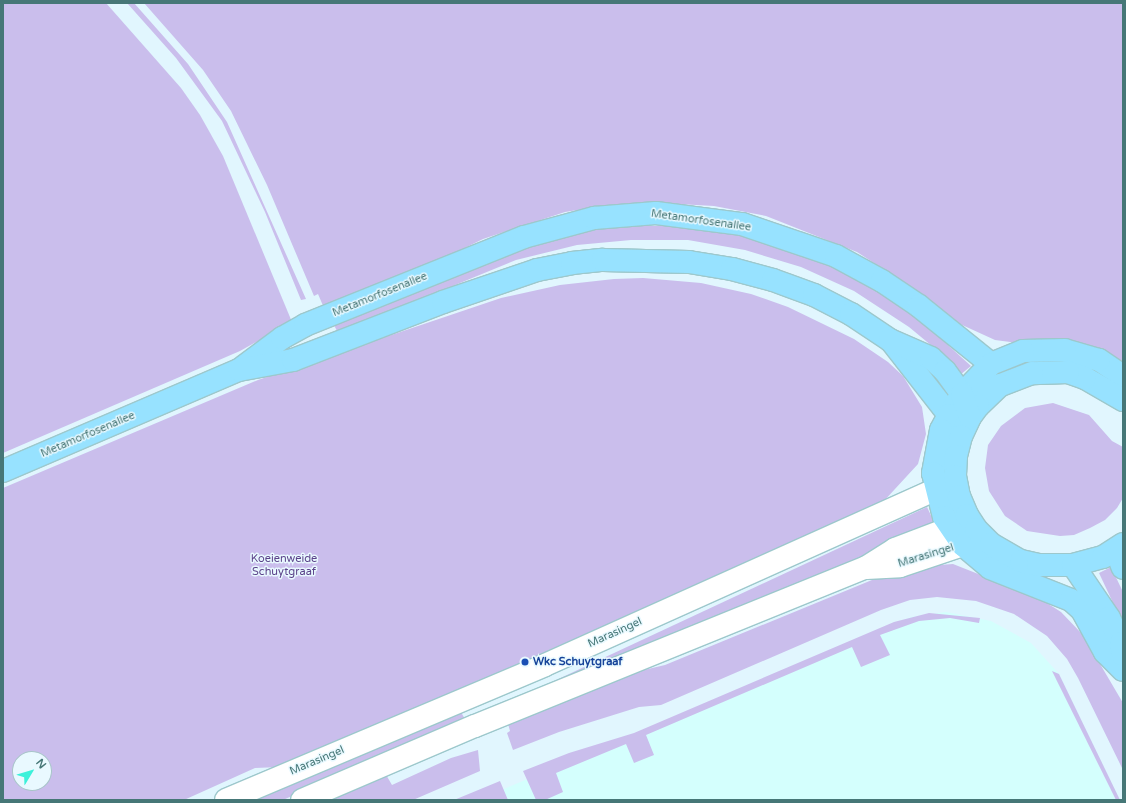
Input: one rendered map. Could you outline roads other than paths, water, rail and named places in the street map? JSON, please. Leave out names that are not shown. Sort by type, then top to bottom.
[{"type":"main road","name":"Metamorfosenallee","points":[[239,370],[282,338],[305,325],[524,237],[594,218],[644,213],[742,224],[836,256],[882,281],[919,306],[991,364]]},
{"type":"main road","name":"Metamorfosenallee","points":[[3,471],[239,370],[293,360],[443,302],[537,270],[572,262],[603,260],[688,262],[732,269],[773,280],[814,295],[851,314],[890,340],[931,358],[945,371],[962,394]]},
{"type":"main road","name":"Metamorfosenallee","points":[[890,340],[942,404],[959,416]]},
{"type":"main road","points":[[1121,554],[1072,565],[1038,566],[1021,561],[991,544],[976,529],[962,502],[955,476],[962,394],[991,364],[1023,351],[1066,350],[1099,360],[1123,376]]},
{"type":"main road","points":[[1123,400],[1085,378],[1068,372],[1032,373],[1000,385],[978,406],[959,416],[935,452],[933,473],[935,490],[950,528],[963,545],[990,568],[1060,594],[1082,610],[1105,652],[1123,670]]},
{"type":"main road","points":[[950,528],[976,529]]},
{"type":"main road","points":[[1072,565],[1109,618],[1121,643],[1123,655]]},
{"type":"street","name":"Marasingel","points":[[226,800],[545,665],[935,490]]},
{"type":"street","name":"Marasingel","points":[[302,800],[475,726],[865,568],[895,549],[950,528]]},
{"type":"street","name":"Marasingel","points":[[865,568],[900,566],[963,545]]},
{"type":"place","name":"Wkc Schuytgraaf","points":[[525,662]]},
{"type":"park label","name":"Koeienweide Schuytgraaf","points":[[284,566]]}]
